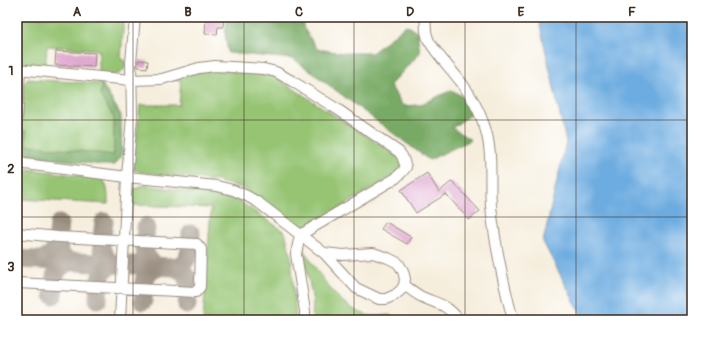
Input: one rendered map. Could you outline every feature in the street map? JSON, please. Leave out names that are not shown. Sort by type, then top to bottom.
[{"type":"street","points":[[120,320],[127,177],[132,116],[131,62],[135,17]]},
{"type":"street","points":[[426,17],[426,34],[429,41],[461,82],[469,95],[483,122],[488,138],[494,236],[500,268],[513,320]]},
{"type":"street","points":[[17,117],[18,69],[131,80],[162,78],[199,68],[215,66],[264,69],[276,72],[337,109],[399,152],[406,167],[396,178],[300,235],[296,254],[305,311],[305,320]]},
{"type":"street","points":[[17,163],[127,177],[217,186],[233,190],[258,203],[324,253],[356,288],[379,299],[386,299],[395,295],[404,285],[406,279],[398,263],[388,258],[373,253],[342,255],[324,253]]},
{"type":"street","points":[[17,233],[58,237],[197,244],[201,249],[200,287],[198,291],[188,293],[17,283]]},
{"type":"street","points":[[404,285],[422,296],[442,304],[459,320]]},
{"type":"green space","points":[[17,17],[124,17],[121,59],[126,61],[125,66],[120,73],[117,74],[99,74],[99,50],[47,46],[45,69],[17,67]]},
{"type":"green space","points":[[228,17],[304,17],[303,27],[317,49],[343,53],[372,53],[406,25],[417,31],[420,53],[390,85],[403,106],[419,105],[452,90],[464,98],[471,114],[452,128],[471,140],[429,160],[294,59],[228,53],[225,33]]},
{"type":"green space","points":[[209,69],[274,76],[400,158],[403,164],[399,172],[301,232],[243,188],[216,181],[140,172],[133,169],[140,105],[179,105],[181,80],[170,80]]},
{"type":"green space","points":[[28,79],[102,84],[100,95],[114,118],[114,155],[26,145],[26,131],[21,130],[24,83]]},
{"type":"green space","points":[[102,84],[121,115],[122,155],[115,165],[102,165],[26,155],[21,145],[21,130],[26,131],[26,145],[114,155],[114,118],[100,95]]},
{"type":"green space","points":[[28,169],[103,179],[106,185],[108,204],[20,199],[22,173]]},
{"type":"green space","points":[[143,185],[233,197],[285,232],[291,256],[296,320],[203,320],[211,208],[132,205],[131,197],[133,190]]},
{"type":"green space","points":[[303,249],[332,291],[351,308],[374,316],[390,315],[394,320],[312,320],[313,302]]},
{"type":"water","points":[[538,17],[692,17],[692,320],[584,320],[543,242],[566,142]]},
{"type":"building","points":[[206,17],[224,17],[223,27],[218,27],[217,35],[205,34]]},
{"type":"building","points":[[56,51],[95,53],[94,67],[55,65]]},
{"type":"building","points":[[138,60],[148,61],[147,68],[138,67]]},
{"type":"building","points":[[427,173],[439,192],[452,181],[480,211],[469,220],[446,194],[416,213],[401,190]]},
{"type":"building","points":[[386,222],[411,237],[407,244],[381,229]]},
{"type":"taxiway","points":[[98,299],[99,283],[102,273],[105,269],[114,264],[108,260],[102,251],[104,222]]},
{"type":"taxiway","points":[[57,245],[59,224]]},
{"type":"taxiway","points":[[143,301],[144,280],[146,275],[154,269],[160,267],[149,261],[145,251],[146,227]]},
{"type":"taxiway","points":[[187,305],[187,278],[180,270],[174,267],[184,263],[187,259],[190,250],[191,234]]},
{"type":"taxiway","points":[[41,260],[51,255],[57,245],[62,257],[70,262],[64,264],[57,271],[53,295]]},
{"type":"taxiway","points":[[17,259],[174,267]]}]
